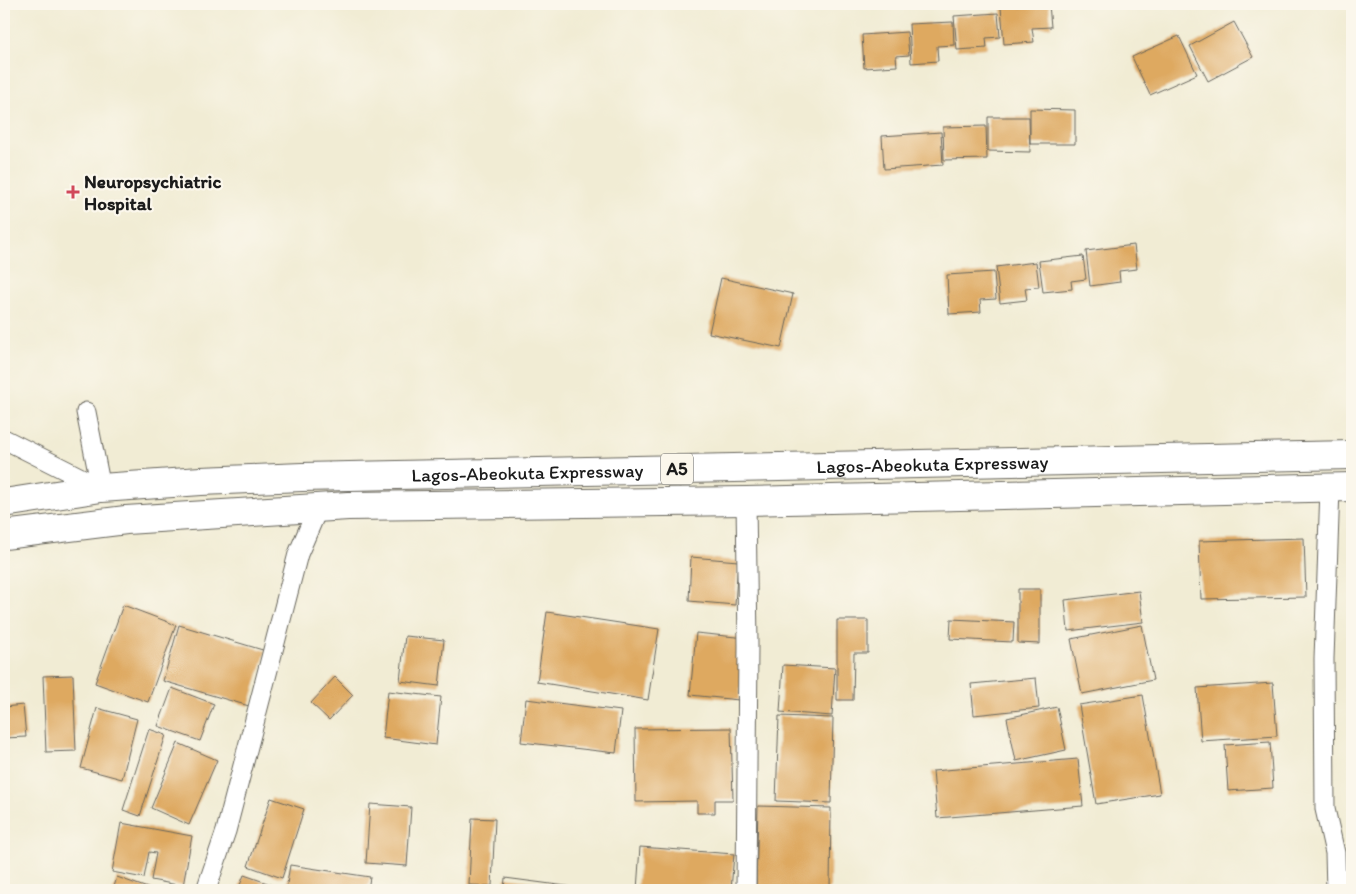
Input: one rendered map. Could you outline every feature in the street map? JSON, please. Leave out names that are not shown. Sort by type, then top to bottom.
[{"type":"highway","name":"Lagos-Abeokuta Expressway","points":[[4,502],[101,488],[201,481],[302,477],[1352,455]]},
{"type":"highway","name":"Lagos-Abeokuta Expressway","points":[[4,535],[126,520],[348,506],[746,501],[1341,488]]},
{"type":"street","points":[[86,412],[101,488]]},
{"type":"street","points":[[4,439],[101,488]]},
{"type":"street","points":[[1336,890],[1344,853],[1325,809],[1324,659],[1341,488]]},
{"type":"street","points":[[746,501],[748,646],[746,890]]},
{"type":"street","points":[[206,890],[226,831],[298,554],[318,508]]},
{"type":"building","points":[[1049,4],[1051,27],[1032,28],[1034,42],[1004,44],[1001,7]]},
{"type":"building","points":[[998,13],[1000,37],[986,38],[987,48],[957,50],[954,16]]},
{"type":"building","points":[[953,22],[954,45],[937,46],[938,61],[911,63],[909,24]]},
{"type":"building","points":[[1234,22],[1253,57],[1208,81],[1190,46]]},
{"type":"building","points":[[907,32],[909,55],[896,56],[897,66],[864,68],[862,35]]},
{"type":"building","points":[[1179,36],[1197,74],[1150,95],[1132,57]]},
{"type":"building","points":[[1030,109],[1075,110],[1075,144],[1030,144]]},
{"type":"building","points":[[988,117],[1029,117],[1030,152],[988,151]]},
{"type":"building","points":[[986,126],[987,159],[944,160],[943,127]]},
{"type":"building","points":[[941,132],[943,165],[884,169],[882,136]]},
{"type":"building","points":[[1134,245],[1137,269],[1119,271],[1120,282],[1090,286],[1086,251]]},
{"type":"building","points":[[1083,256],[1086,279],[1071,281],[1072,289],[1043,292],[1039,261]]},
{"type":"building","points":[[1036,262],[1039,287],[1025,288],[1027,300],[1000,303],[996,267]]},
{"type":"building","points":[[994,272],[996,299],[980,300],[981,312],[949,314],[947,275]]},
{"type":"building","points":[[721,278],[793,294],[781,348],[709,333]]},
{"type":"building","points":[[1304,538],[1306,597],[1201,599],[1199,541]]},
{"type":"building","points":[[691,557],[738,561],[735,605],[689,601]]},
{"type":"building","points":[[1018,589],[1040,589],[1040,644],[1018,643]]},
{"type":"building","points":[[1139,591],[1143,622],[1068,631],[1065,600]]},
{"type":"building","points":[[123,605],[176,625],[148,702],[95,683]]},
{"type":"building","points":[[547,612],[659,629],[648,700],[537,682]]},
{"type":"building","points":[[951,619],[1014,622],[1013,642],[950,639]]},
{"type":"building","points":[[837,620],[868,620],[868,653],[854,653],[853,700],[837,700]]},
{"type":"building","points":[[179,625],[266,651],[249,706],[163,681]]},
{"type":"building","points":[[1142,625],[1153,680],[1082,694],[1071,639]]},
{"type":"building","points":[[696,633],[746,638],[739,700],[690,695]]},
{"type":"building","points":[[405,636],[444,640],[439,686],[400,681]]},
{"type":"building","points":[[783,665],[835,668],[832,716],[780,712]]},
{"type":"building","points":[[73,675],[76,751],[46,752],[43,676]]},
{"type":"building","points":[[335,677],[353,695],[329,720],[311,703]]},
{"type":"building","points":[[1036,678],[1039,708],[974,715],[971,684]]},
{"type":"building","points":[[1273,683],[1277,736],[1201,741],[1197,688]]},
{"type":"building","points":[[172,688],[214,704],[200,741],[158,726]]},
{"type":"building","points":[[388,691],[441,697],[436,745],[383,738]]},
{"type":"building","points":[[1143,695],[1160,794],[1096,804],[1079,705]]},
{"type":"building","points":[[526,699],[621,711],[616,753],[521,742]]},
{"type":"building","points":[[23,705],[26,737],[4,738],[4,707]]},
{"type":"building","points":[[1057,707],[1066,750],[1016,761],[1007,718]]},
{"type":"building","points":[[97,708],[137,719],[122,779],[81,768]]},
{"type":"building","points":[[779,716],[833,718],[831,803],[776,801]]},
{"type":"building","points":[[731,728],[733,800],[715,800],[715,813],[697,813],[697,801],[636,802],[635,729]]},
{"type":"building","points":[[149,729],[166,735],[140,816],[123,810]]},
{"type":"building","points":[[1270,742],[1273,788],[1228,791],[1225,745]]},
{"type":"building","points":[[178,743],[217,760],[189,825],[151,808]]},
{"type":"building","points":[[1078,759],[1083,806],[937,818],[933,771]]},
{"type":"building","points":[[271,798],[304,809],[282,878],[248,866]]},
{"type":"building","points":[[370,804],[411,807],[407,866],[366,863]]},
{"type":"building","points":[[758,806],[831,808],[830,890],[756,890]]},
{"type":"building","points":[[472,818],[495,819],[492,886],[469,885]]},
{"type":"building","points":[[121,823],[192,836],[183,886],[151,880],[156,853],[149,852],[144,878],[112,872]]},
{"type":"building","points":[[640,847],[734,854],[731,890],[637,890]]},
{"type":"building","points":[[290,865],[370,877],[368,890],[286,890]]},
{"type":"building","points":[[244,875],[276,886],[274,890],[238,890]]},
{"type":"building","points":[[117,877],[153,890],[113,890]]},
{"type":"building","points":[[505,878],[589,889],[504,890]]},
{"type":"building","points":[[1296,886],[1296,890],[1262,890],[1262,889]]},
{"type":"place","name":"Neuropsychiatric Hospital","points":[[73,192]]}]
